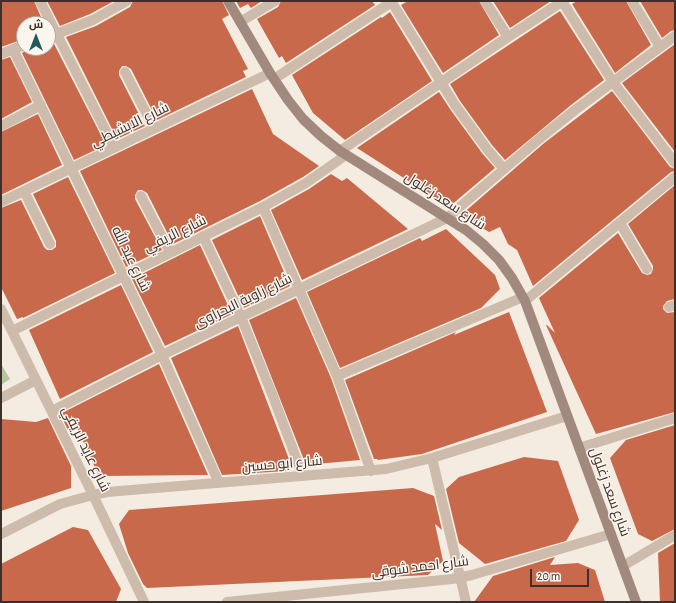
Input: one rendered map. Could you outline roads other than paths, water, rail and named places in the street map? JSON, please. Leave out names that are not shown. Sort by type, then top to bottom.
[{"type":"street","points":[[40,1],[45,16]]},
{"type":"street","points":[[56,34],[93,20],[127,1]]},
{"type":"street","name":"شارع سعد زغلول","points":[[228,1],[272,76],[288,100],[321,136],[343,153],[466,230],[499,260],[512,278],[524,299],[636,602]]},
{"type":"street","points":[[240,22],[275,1]]},
{"type":"street","points":[[392,1],[470,127],[504,169]]},
{"type":"street","name":"شارع الابشيطي","points":[[1,202],[154,128],[272,76],[392,1]]},
{"type":"street","points":[[485,1],[508,37]]},
{"type":"street","points":[[562,1],[613,82],[675,163]]},
{"type":"street","name":"شارع الريفي","points":[[12,330],[263,207],[306,183],[343,153],[441,82],[562,1]]},
{"type":"street","points":[[632,1],[660,47]]},
{"type":"street","name":"شارع زاوية البحراوى","points":[[52,411],[162,355],[447,218],[575,110],[675,36]]},
{"type":"street","points":[[56,42],[114,147]]},
{"type":"street","points":[[1,54],[16,48]]},
{"type":"street","name":"شارع عبد الله","points":[[13,49],[162,355],[219,483]]},
{"type":"street","points":[[125,72],[154,128]]},
{"type":"street","points":[[1,126],[40,105]]},
{"type":"street","points":[[337,376],[524,299],[620,223],[675,177]]},
{"type":"street","points":[[24,191],[50,244]]},
{"type":"street","points":[[141,196],[170,252]]},
{"type":"street","points":[[263,207],[337,376],[371,471]]},
{"type":"street","points":[[620,223],[647,269]]},
{"type":"street","points":[[203,236],[241,317],[303,476]]},
{"type":"street","name":"شارع عايد الريفي","points":[[1,310],[52,411],[144,602]]},
{"type":"street","points":[[1,398],[36,380]]},
{"type":"street","name":"شارع ابو حسين","points":[[1,534],[60,504],[107,492],[371,471],[402,466],[567,416]]},
{"type":"street","points":[[579,448],[675,418]]},
{"type":"street","points":[[432,458],[466,602]]},
{"type":"street","name":"شارع احمد شوقى","points":[[227,602],[275,600],[460,578],[611,534]]},
{"type":"street","points":[[623,566],[675,535]]}]
